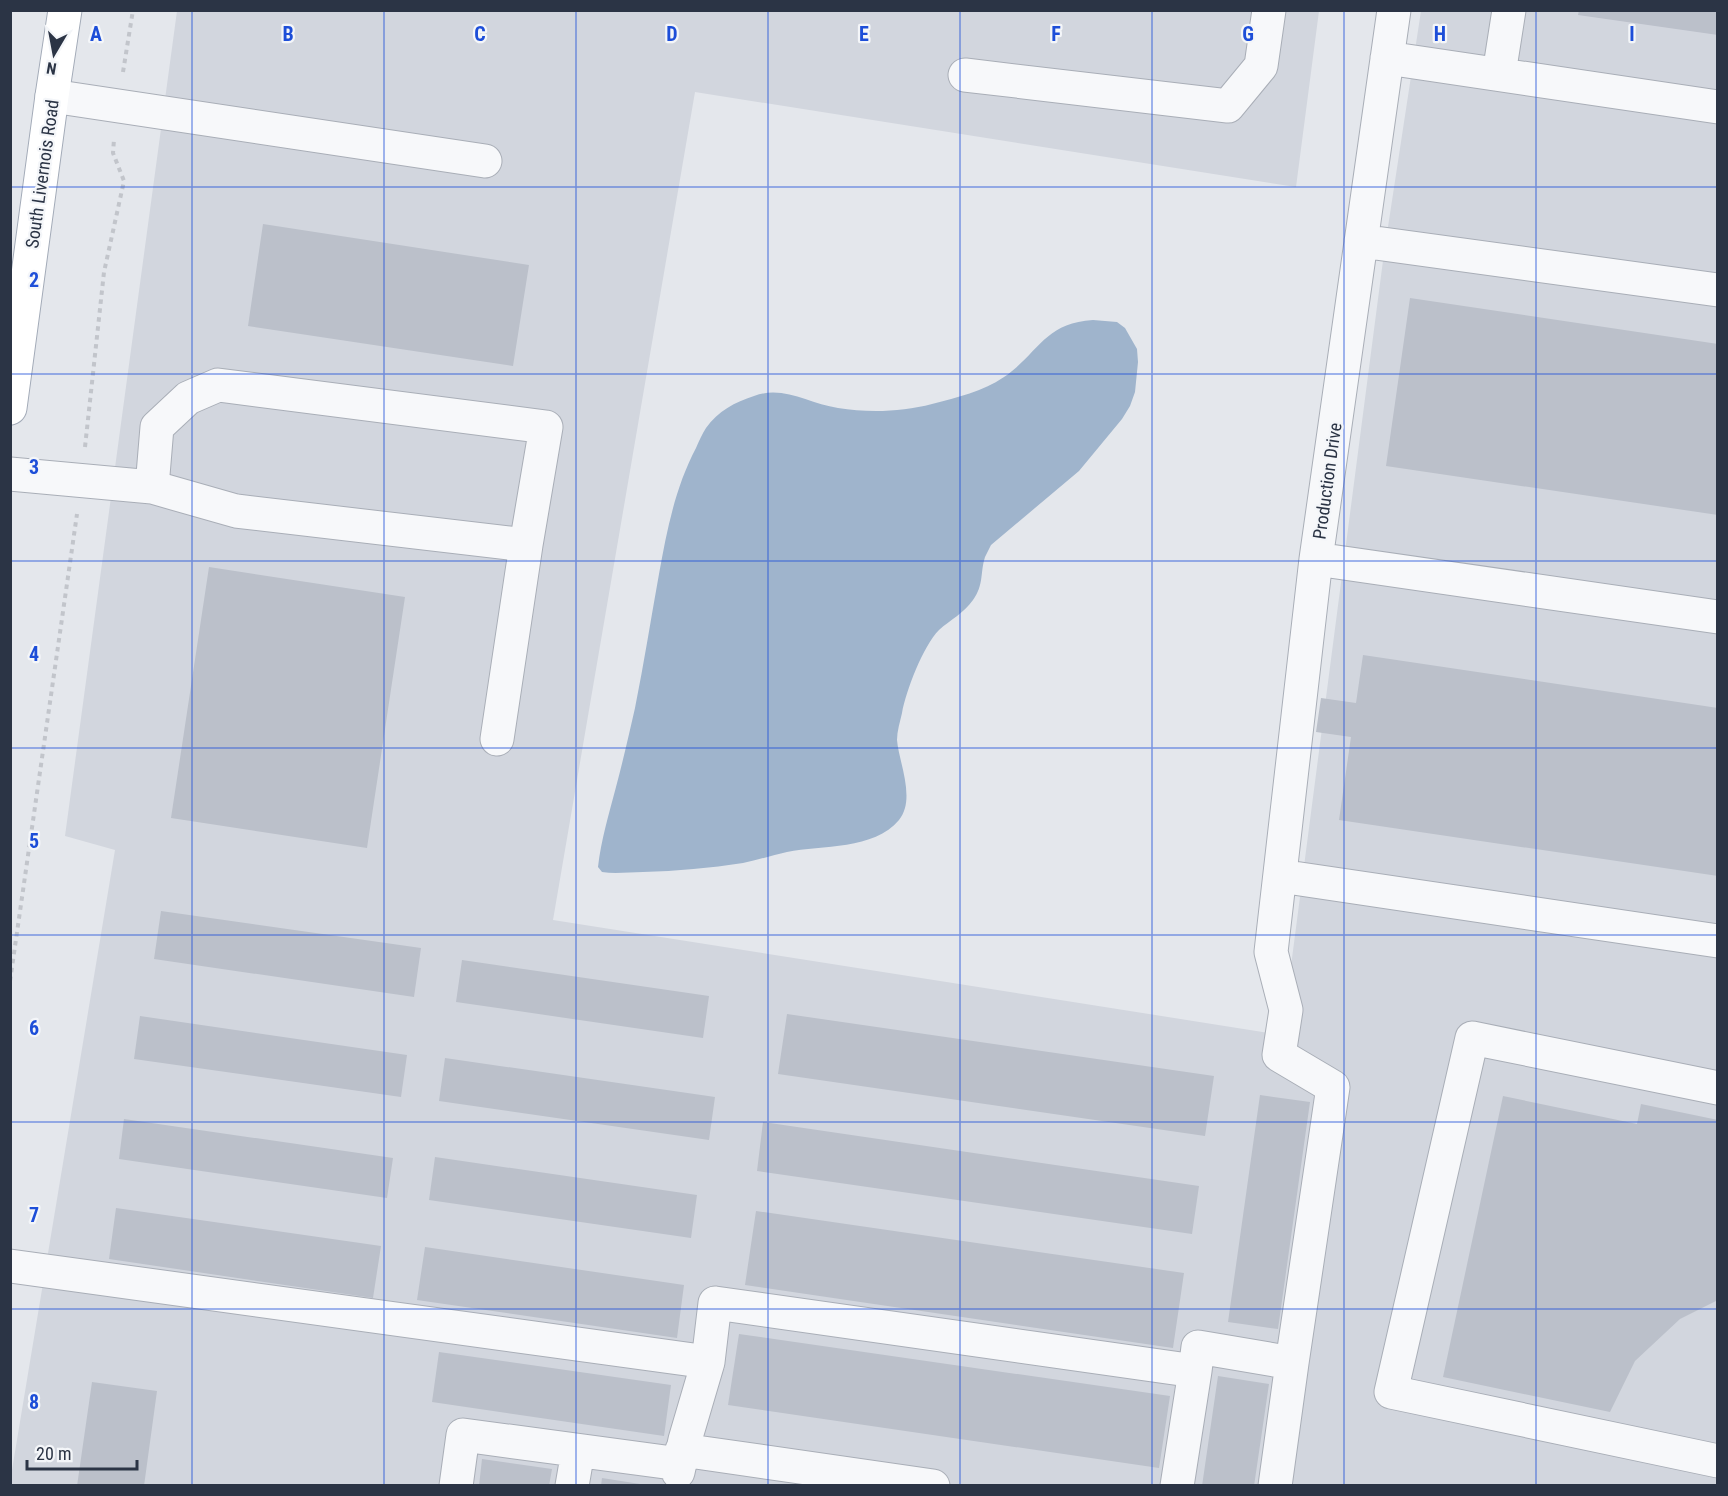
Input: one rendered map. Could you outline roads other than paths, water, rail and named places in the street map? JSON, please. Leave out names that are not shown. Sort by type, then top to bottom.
[{"type":"main road","name":"South Livernois Road","points":[[10,408],[65,10]]},
{"type":"street","points":[[965,75],[1228,106],[1261,66],[1269,10]]},
{"type":"street","name":"Production Drive","points":[[1292,1363],[1333,1087],[1279,1055],[1286,1010],[1270,952],[1316,559],[1394,10]]},
{"type":"street","points":[[1499,74],[1509,10]]},
{"type":"street","points":[[1387,58],[1718,107]]},
{"type":"street","points":[[52,96],[485,161]]},
{"type":"street","points":[[1361,241],[1718,290]]},
{"type":"street","points":[[152,487],[157,427],[188,398],[218,385],[546,427],[497,739]]},
{"type":"street","points":[[10,474],[152,487],[236,511],[526,545]]},
{"type":"street","points":[[1316,559],[1718,616]]},
{"type":"street","points":[[1280,876],[1718,941]]},
{"type":"street","points":[[1718,1089],[1472,1038],[1391,1392],[1718,1461]]},
{"type":"street","points":[[10,1266],[708,1362]]},
{"type":"street","points":[[679,1467],[708,1362],[715,1303],[1194,1371]]},
{"type":"street","points":[[1177,1485],[1198,1347],[1292,1363],[1275,1485]]},
{"type":"street","points":[[456,1485],[463,1436],[679,1467],[933,1485]]},
{"type":"street","points":[[572,1485],[578,1451]]},
{"type":"water","points":[[1093,320],[1117,322],[1125,328],[1137,349],[1135,392],[1130,406],[1079,471],[991,545],[985,557],[980,584],[973,600],[939,630],[927,647],[907,693],[897,733],[906,792],[904,811],[899,820],[876,837],[847,845],[787,852],[743,863],[706,868],[602,872],[598,867],[601,847],[635,708],[669,525],[682,478],[702,435],[711,422],[734,404],[765,393],[786,394],[827,406],[861,411],[909,409],[951,399],[978,390],[1004,377],[1043,341],[1063,327]]}]
